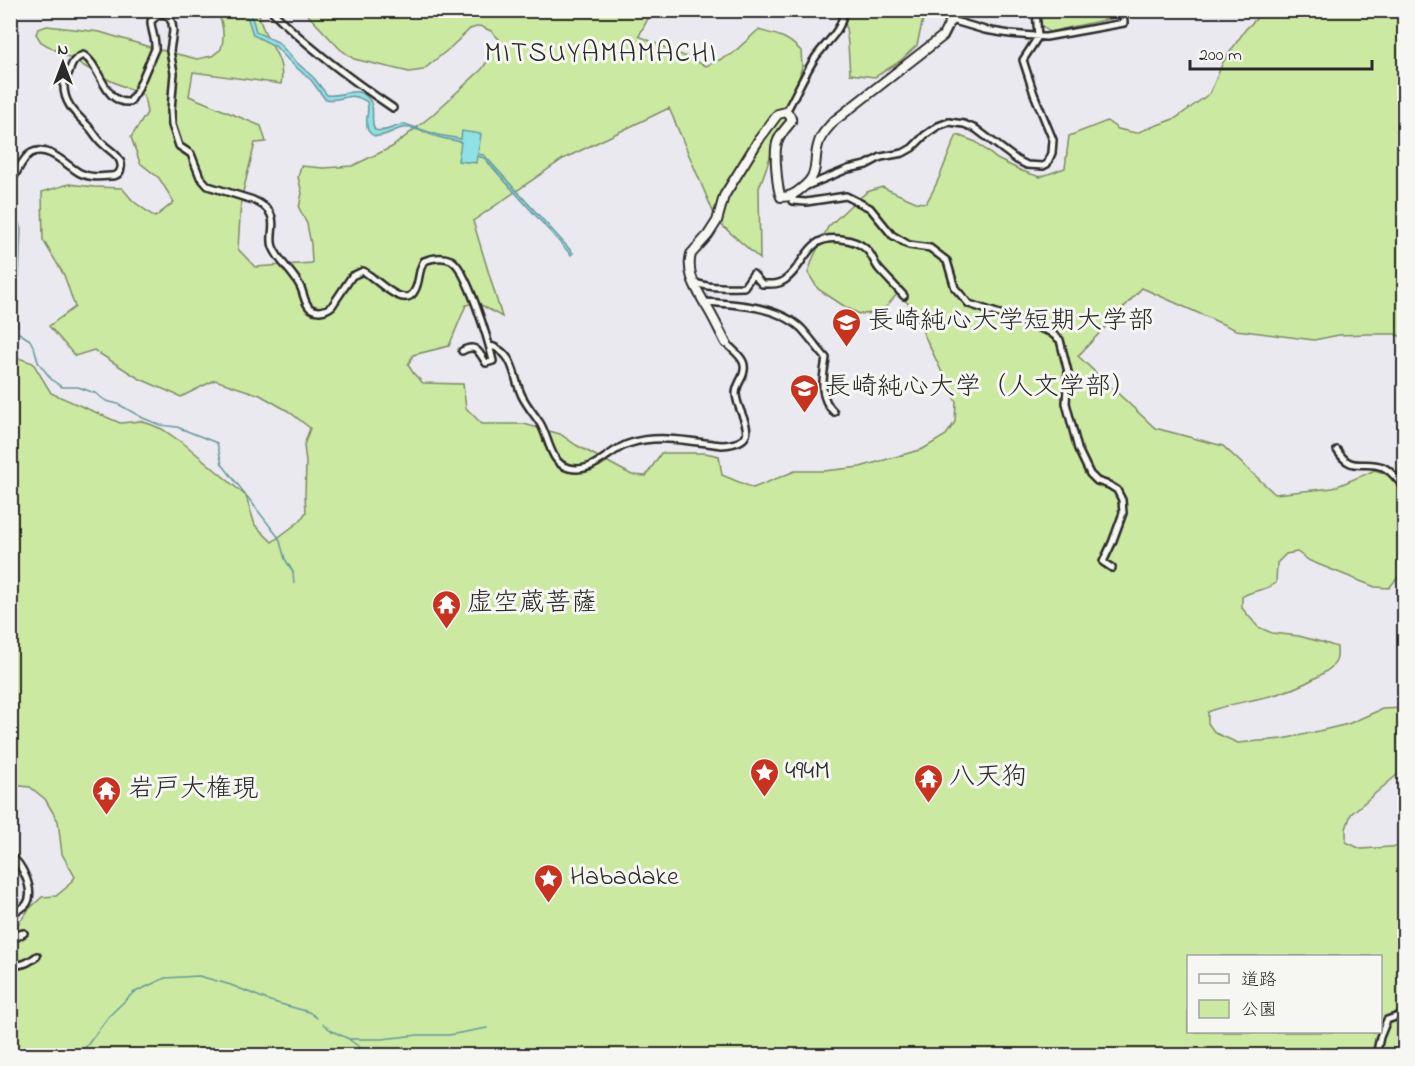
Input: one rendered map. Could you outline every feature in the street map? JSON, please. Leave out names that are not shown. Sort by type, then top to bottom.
[{"type":"street","points":[[271,10],[309,45],[393,108]]},
{"type":"street","points":[[489,345],[496,347],[510,360],[521,395],[541,424],[556,459],[569,468],[599,463],[631,442],[663,439],[729,445],[741,441],[747,430],[736,391],[745,370],[744,361],[726,343],[705,302],[696,290],[689,265],[691,254],[708,236],[717,221],[724,196],[760,138],[778,114],[786,112],[815,57],[839,27],[843,10]]},
{"type":"street","points":[[952,10],[951,20],[943,36],[834,121],[824,132],[818,144],[814,175],[811,181],[794,195],[792,201],[806,202],[846,196],[870,208],[892,235],[909,245],[930,248],[947,261],[955,288],[969,304],[1050,332],[1060,340],[1068,372],[1066,403],[1078,449],[1096,481],[1117,490],[1122,500],[1123,513],[1103,562],[1112,568]]},
{"type":"street","points":[[802,188],[848,169],[866,165],[881,157],[903,153],[938,126],[949,122],[964,123],[976,129],[1027,165],[1047,164],[1052,153],[1053,140],[1023,60],[1038,37],[1036,10]]},
{"type":"street","points":[[951,20],[985,30],[1038,37],[1124,23],[1123,10]]},
{"type":"street","points":[[10,174],[15,175],[25,159],[31,153],[39,151],[62,159],[87,176],[116,176],[121,167],[120,160],[73,112],[65,94],[66,78],[72,63],[83,55],[88,58],[111,94],[124,102],[130,102],[156,49],[151,21],[158,15],[164,14],[169,17],[173,31],[170,51],[174,73],[171,110],[172,125],[179,146],[191,154],[200,177],[208,186],[253,200],[267,209],[273,224],[272,245],[300,286],[305,302],[310,308],[328,309],[352,276],[363,271],[392,293],[403,298],[410,296],[414,292],[424,261],[448,259],[458,267],[469,289],[481,318],[493,362],[486,363],[475,348],[462,351]]},
{"type":"street","points":[[786,112],[791,122],[777,142],[777,179],[781,197],[794,195]]},
{"type":"street","points":[[693,282],[717,287],[744,286],[753,274],[762,284],[777,284],[796,269],[817,242],[830,237],[846,239],[862,246],[904,296]]},
{"type":"street","points":[[705,302],[740,304],[770,311],[800,328],[826,358],[821,386],[828,407],[834,412]]},
{"type":"street","points":[[1337,450],[1348,463],[1383,467],[1391,472],[1404,487]]},
{"type":"street","points":[[10,856],[16,859],[29,884],[30,896],[26,906],[11,914]]},
{"type":"street","points":[[10,936],[24,933],[10,941]]},
{"type":"street","points":[[10,965],[18,966],[28,963],[37,956]]},
{"type":"street","points":[[1382,1032],[1387,1020],[1404,1014]]},
{"type":"street","points":[[1376,1056],[1382,1033]]},
{"type":"green space","points":[[86,11],[132,11],[107,16]]},
{"type":"green space","points":[[217,11],[259,11],[263,29],[277,54],[282,73],[281,84],[193,72],[189,96],[261,126],[266,142],[255,143],[241,200],[238,249],[255,267],[312,263],[307,224],[299,208],[302,193],[298,177],[301,166],[324,168],[352,166],[392,147],[431,116],[482,69],[501,41],[491,31],[480,26],[470,29],[423,70],[409,72],[354,59],[340,49],[304,11],[652,11],[639,36],[706,66],[732,54],[758,30],[781,37],[796,46],[801,51],[802,66],[791,111],[776,141],[759,188],[760,259],[717,221],[669,108],[563,159],[473,221],[502,317],[476,302],[466,305],[449,346],[413,355],[408,365],[423,383],[463,384],[466,408],[482,424],[524,424],[560,434],[632,475],[646,476],[661,453],[705,453],[719,456],[722,475],[753,488],[795,471],[860,467],[923,449],[946,435],[955,422],[956,402],[910,305],[897,294],[887,306],[877,313],[859,314],[818,289],[808,273],[828,227],[867,192],[882,187],[916,202],[926,203],[957,135],[976,142],[997,159],[1040,177],[1065,168],[1069,136],[1107,121],[1118,129],[1136,133],[1176,118],[1210,93],[1223,62],[1245,30],[1263,12],[1404,11],[1404,338],[1395,334],[1368,334],[1339,335],[1314,340],[1236,330],[1142,288],[1078,356],[1155,428],[1223,446],[1275,494],[1333,488],[1375,470],[1404,481],[1404,570],[1389,588],[1375,587],[1310,561],[1297,552],[1286,554],[1277,563],[1276,583],[1242,597],[1242,608],[1258,627],[1272,633],[1299,636],[1337,647],[1337,658],[1333,666],[1319,676],[1289,690],[1208,712],[1208,723],[1215,733],[1238,743],[1302,735],[1348,724],[1382,709],[1404,708],[1404,769],[1351,814],[1346,829],[1346,842],[1361,849],[1404,846],[1404,1055],[11,1055],[11,926],[16,927],[29,909],[42,897],[56,896],[75,877],[62,854],[58,821],[45,799],[30,787],[11,785],[10,353],[33,363],[51,393],[120,423],[142,421],[162,429],[187,446],[246,496],[255,525],[272,542],[300,521],[306,512],[304,445],[310,428],[288,411],[260,395],[215,380],[181,397],[138,378],[94,350],[75,356],[49,326],[75,307],[64,275],[43,240],[42,192],[69,184],[122,188],[133,201],[155,217],[174,202],[159,178],[140,163],[131,137],[147,113],[144,96],[107,79],[41,42],[36,34],[38,29],[47,26],[100,32],[197,59],[212,56],[221,49],[222,25]]},
{"type":"green space","points":[[844,11],[925,11],[917,45],[899,62],[875,77],[850,74]]},
{"type":"green space","points":[[1042,11],[1116,11],[1118,17],[1049,32],[1039,23]]},
{"type":"water","points":[[241,11],[249,13],[256,32],[278,42],[314,78],[327,95],[358,92],[368,98],[372,105],[375,130],[405,124],[438,135],[461,139],[462,131],[481,134],[478,154],[484,155],[573,253],[571,255],[484,158],[477,156],[476,163],[458,161],[461,142],[411,128],[402,128],[379,136],[371,134],[367,127],[367,102],[350,96],[325,99],[311,80],[275,46],[253,35],[248,19]]},
{"type":"waterway","points":[[10,198],[14,206]]},
{"type":"waterway","points":[[16,213],[21,230],[19,276],[15,291],[18,326]]},
{"type":"waterway","points":[[19,333],[30,340],[38,362],[52,380],[62,387],[78,387],[95,393],[106,401],[118,404],[160,425],[177,427],[217,443],[222,464],[279,538],[285,559],[293,572],[294,584]]},
{"type":"waterway","points":[[78,1056],[109,1016],[133,993],[165,978],[199,976],[309,1012],[317,1018]]},
{"type":"waterway","points":[[323,1024],[349,1039],[449,1035],[487,1028]]},
{"type":"waterway","points":[[350,1040],[371,1056]]},
{"type":"place","name":"長崎純心大学短期大学部","points":[[847,348]]},
{"type":"place","name":"長崎純心大学（人文学部）","points":[[804,414]]},
{"type":"place","name":"虚空蔵菩薩","points":[[446,630]]},
{"type":"place","name":"494M","points":[[764,798]]},
{"type":"place","name":"八天狗","points":[[928,804]]},
{"type":"place","name":"岩戸大権現","points":[[107,816]]},
{"type":"place","name":"Habadake","points":[[549,904]]},
{"type":"district","name":"MITSUYAMAMACHI","points":[[601,54]]}]
